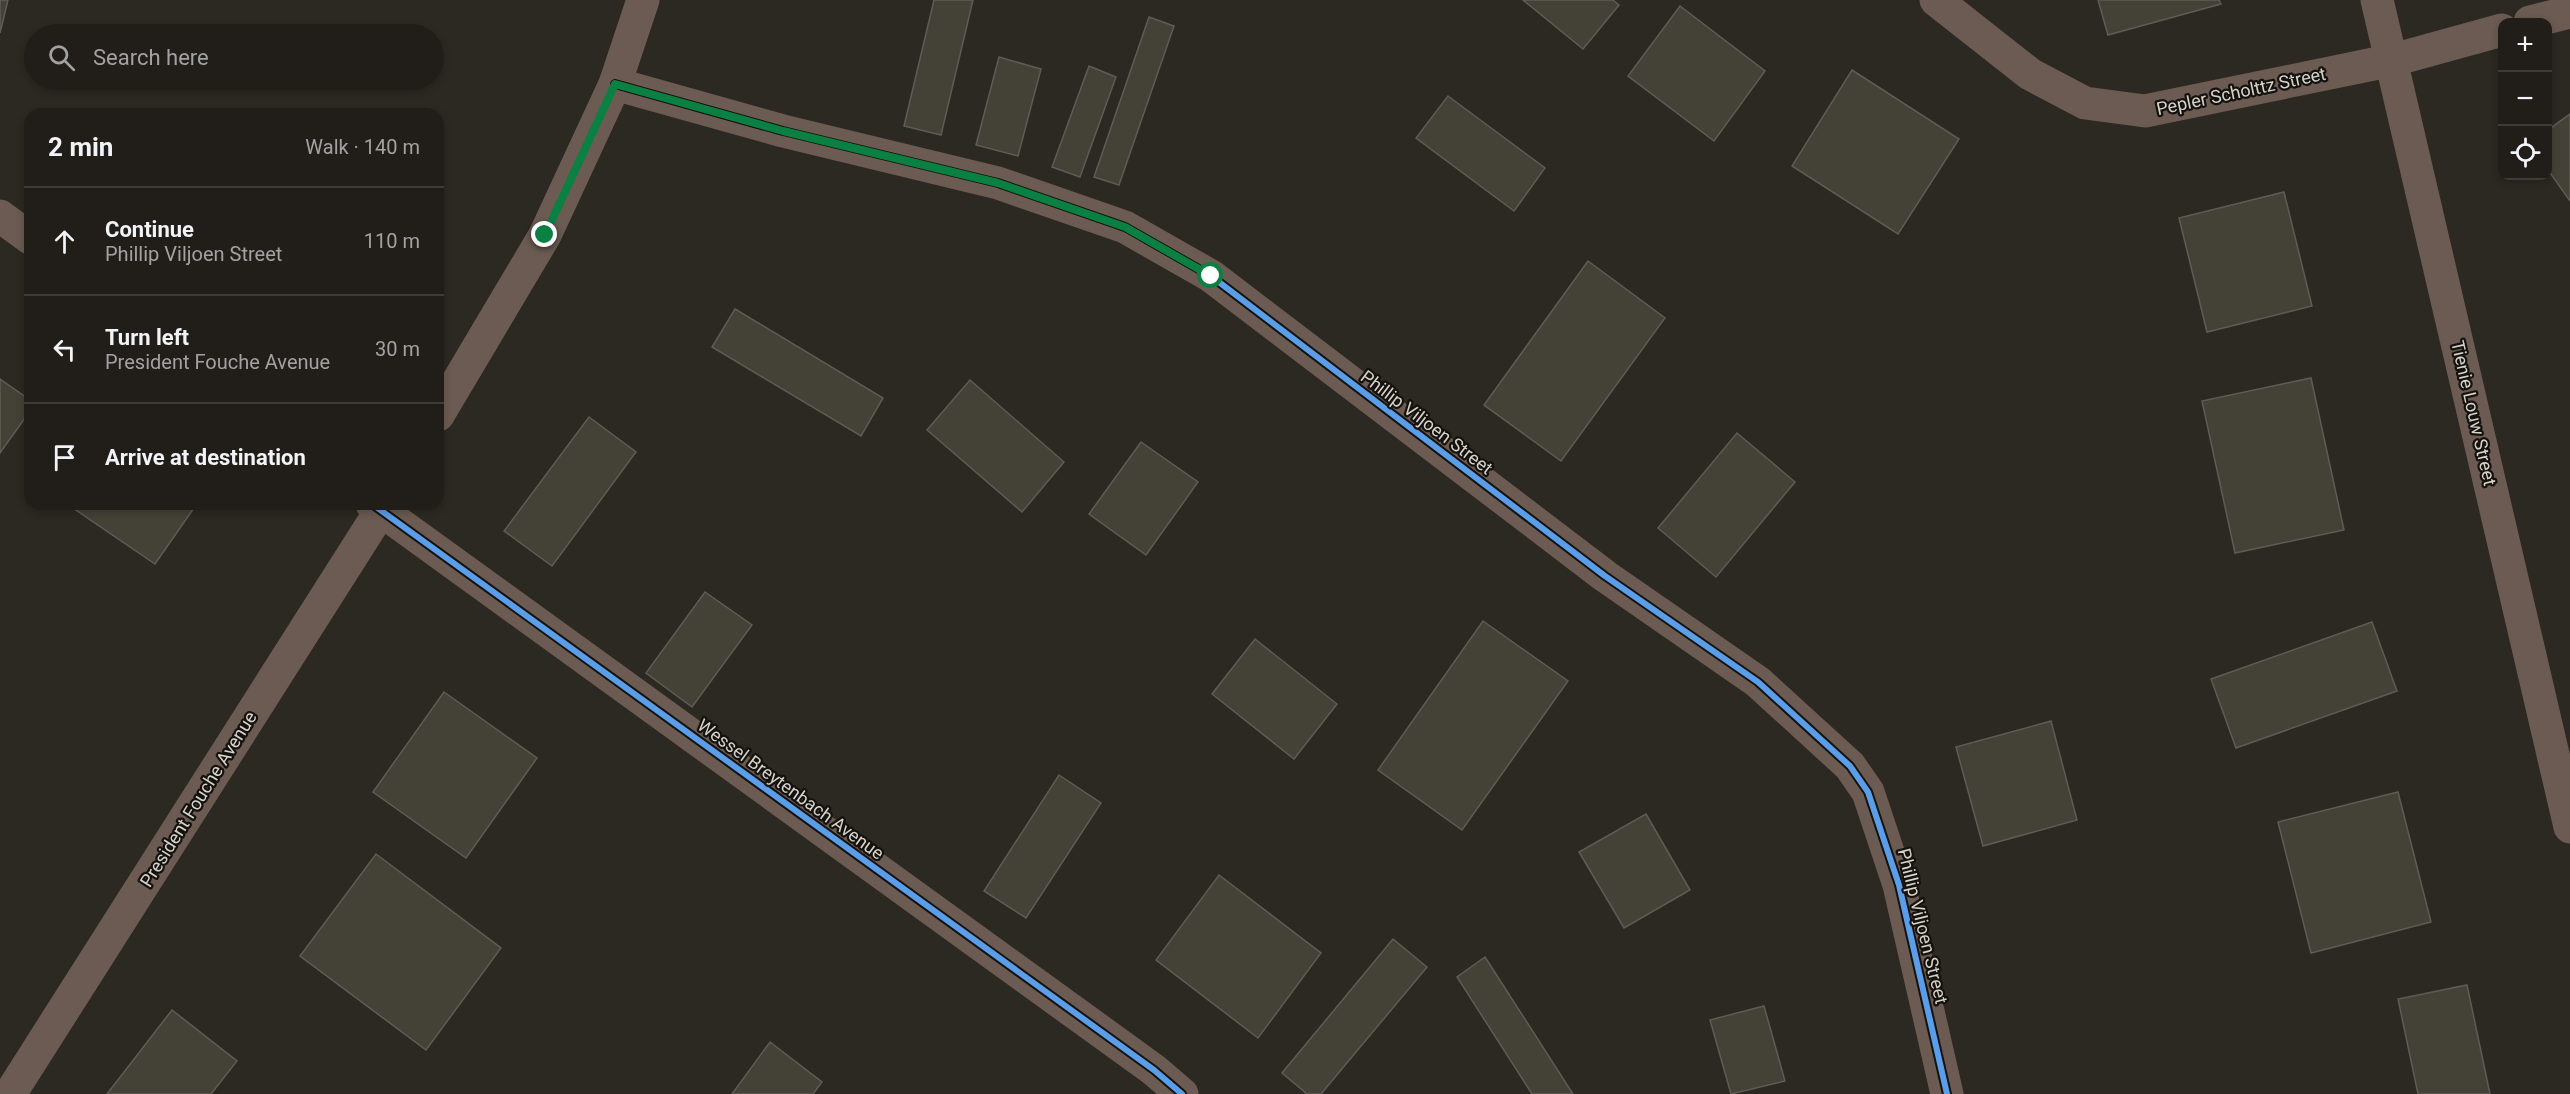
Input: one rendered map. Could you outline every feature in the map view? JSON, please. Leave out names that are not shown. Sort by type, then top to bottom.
[{"type":"street","points":[[444,405],[545,235],[615,84],[642,0]]},
{"type":"street","name":"Pepler Scholttz Street","points":[[1936,0],[2039,79],[2085,103],[2145,111],[2393,60],[2498,31]]},
{"type":"street","name":"Tienie Louw Street","points":[[2377,0],[2393,60],[2570,827]]},
{"type":"street","points":[[2546,18],[2570,12]]},
{"type":"street","name":"Phillip Viljoen Street","points":[[615,84],[772,128],[998,183],[1125,227],[1211,276],[1605,576],[1758,682],[1850,766],[1868,792],[1899,885],[1947,1094]]},
{"type":"street","points":[[0,216],[24,234]]},
{"type":"street","name":"President Fouche Avenue","points":[[13,1088],[376,510]]},
{"type":"street","name":"Wessel Breytenbach Avenue","points":[[384,510],[1154,1070],[1182,1094]]},
{"type":"building","points":[[0,0],[8,0],[0,33]]},
{"type":"building","points":[[934,0],[973,0],[941,135],[904,126]]},
{"type":"building","points":[[1523,0],[1613,0],[1619,5],[1583,49]]},
{"type":"building","points":[[2098,0],[2219,0],[2221,4],[2108,35]]},
{"type":"building","points":[[1680,6],[1765,71],[1714,141],[1628,76]]},
{"type":"building","points":[[1149,17],[1174,26],[1119,185],[1094,177]]},
{"type":"building","points":[[999,57],[1041,69],[1018,156],[976,145]]},
{"type":"building","points":[[1089,66],[1116,77],[1080,177],[1052,167]]},
{"type":"building","points":[[1852,70],[1959,139],[1898,234],[1792,166]]},
{"type":"building","points":[[1448,96],[1545,168],[1514,211],[1416,138]]},
{"type":"building","points":[[2570,114],[2570,201],[2552,176],[2552,127]]},
{"type":"building","points":[[2284,192],[2312,306],[2207,332],[2179,218]]},
{"type":"building","points":[[1588,261],[1665,318],[1561,461],[1484,405]]},
{"type":"building","points":[[735,309],[883,398],[861,436],[712,347]]},
{"type":"building","points":[[2311,378],[2344,530],[2235,553],[2202,401]]},
{"type":"building","points":[[0,379],[24,396],[24,419],[0,453]]},
{"type":"building","points":[[970,380],[1064,462],[1022,512],[927,430]]},
{"type":"building","points":[[589,417],[636,452],[552,566],[504,531]]},
{"type":"building","points":[[1737,433],[1795,482],[1716,577],[1658,528]]},
{"type":"building","points":[[1141,442],[1198,482],[1146,555],[1089,514]]},
{"type":"building","points":[[76,510],[193,510],[155,564]]},
{"type":"building","points":[[705,592],[752,625],[692,707],[646,673]]},
{"type":"building","points":[[1483,621],[1568,681],[1462,830],[1378,770]]},
{"type":"building","points":[[2372,622],[2397,691],[2236,748],[2211,679]]},
{"type":"building","points":[[1255,639],[1337,704],[1294,759],[1212,694]]},
{"type":"building","points":[[444,692],[537,758],[466,858],[373,792]]},
{"type":"building","points":[[2051,721],[2077,820],[1983,846],[1956,747]]},
{"type":"building","points":[[1059,775],[1101,803],[1026,918],[984,891]]},
{"type":"building","points":[[2398,792],[2431,922],[2311,953],[2278,822]]},
{"type":"building","points":[[1646,814],[1690,890],[1624,928],[1579,852]]},
{"type":"building","points":[[376,854],[501,948],[426,1050],[300,956]]},
{"type":"building","points":[[1219,875],[1321,953],[1258,1038],[1156,960]]},
{"type":"building","points":[[1393,939],[1427,967],[1321,1094],[1307,1094],[1282,1073]]},
{"type":"building","points":[[1485,957],[1573,1094],[1532,1094],[1457,977]]},
{"type":"building","points":[[2467,985],[2490,1094],[2418,1094],[2398,999]]},
{"type":"building","points":[[1764,1006],[1785,1081],[1731,1094],[1710,1020]]},
{"type":"building","points":[[172,1010],[237,1061],[211,1094],[107,1094]]},
{"type":"building","points":[[770,1042],[822,1082],[813,1094],[732,1094]]},
{"type":"cycle path","points":[[615,84],[783,131],[998,183],[1125,227],[1211,276],[1605,576],[1758,682],[1850,766],[1868,792],[1899,885],[1947,1094]]},
{"type":"cycle path","points":[[380,510],[1154,1070],[1182,1094]]},
{"type":"route","points":[[545,235],[615,84],[783,131],[998,183],[1125,227],[1211,276]]}]
